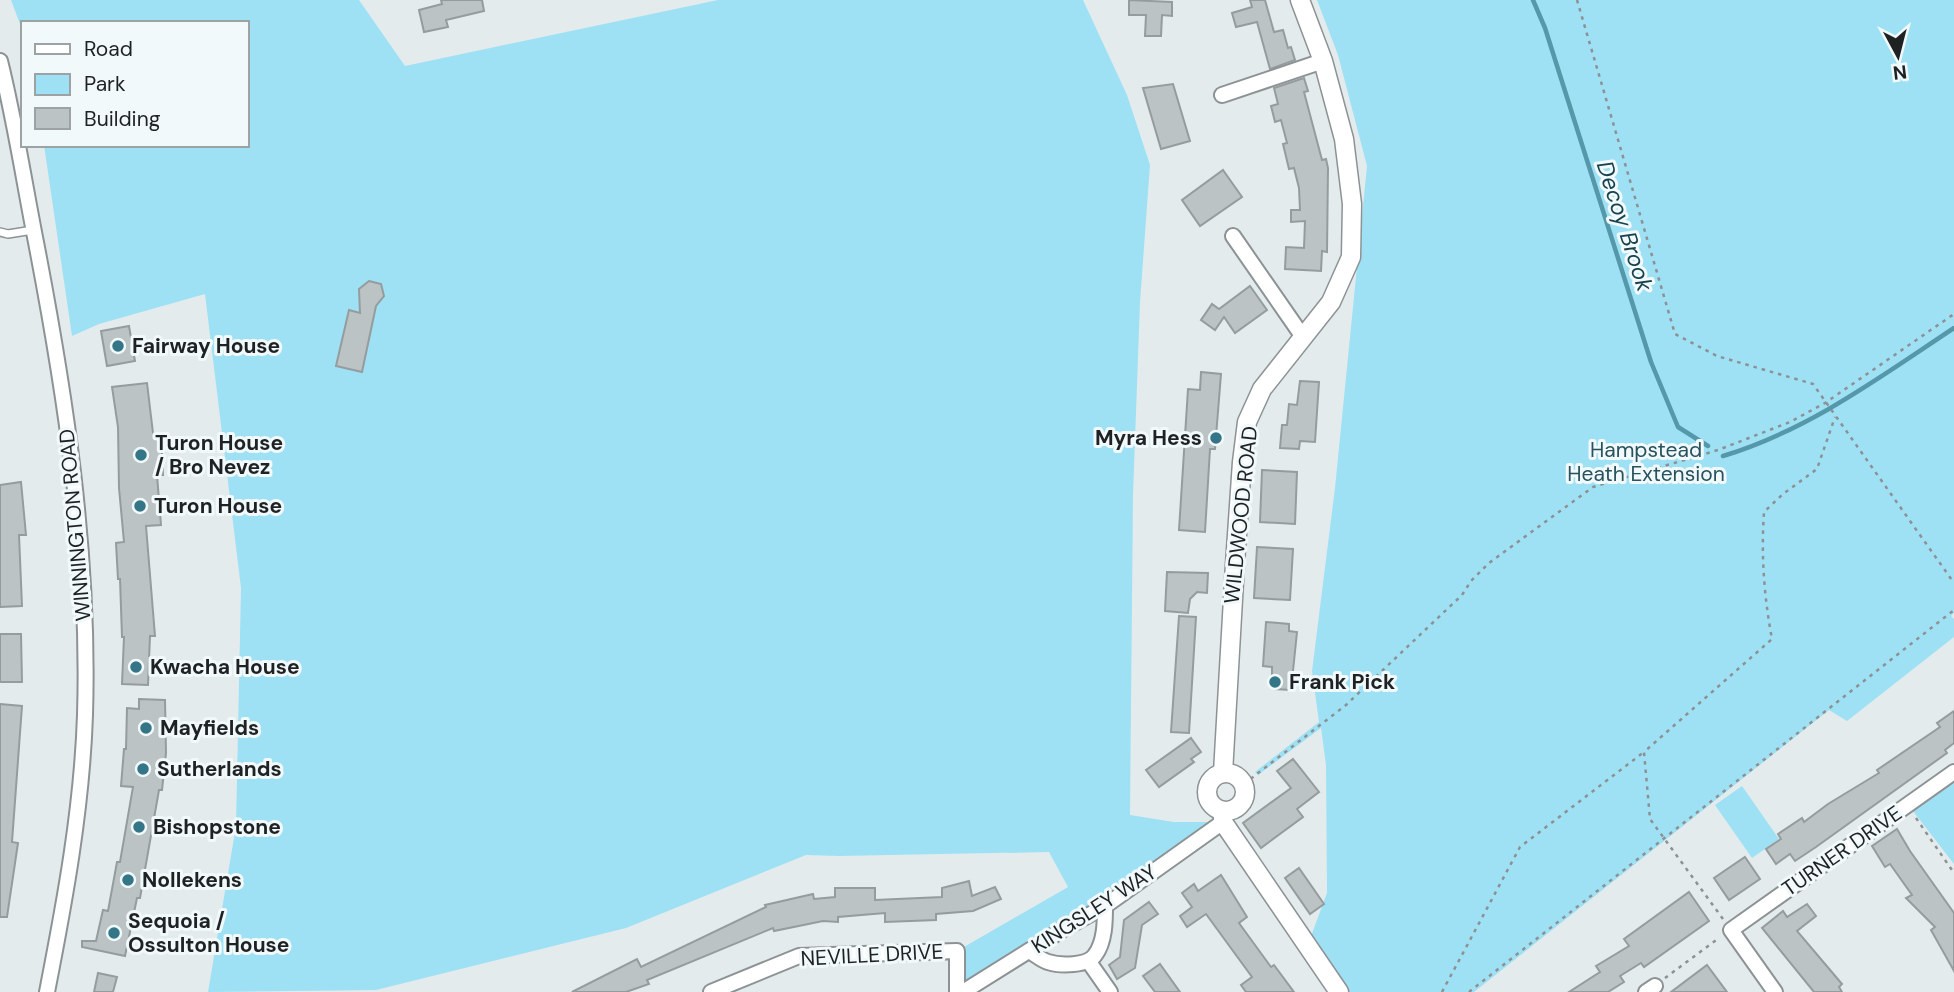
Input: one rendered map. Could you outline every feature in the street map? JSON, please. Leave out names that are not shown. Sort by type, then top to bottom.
[{"type":"street","name":"WILDWOOD ROAD","points":[[1223,773],[1234,564],[1247,422],[1262,389],[1331,302],[1351,257],[1352,204],[1344,139],[1323,61],[1300,0]]},
{"type":"street","name":"WINNINGTON ROAD","points":[[0,61],[55,345],[79,526],[85,714],[80,787],[65,900],[47,992]]},
{"type":"street","points":[[1222,95],[1323,61]]},
{"type":"street","points":[[1233,236],[1303,337]]},
{"type":"street","points":[[1223,816],[1240,806],[1246,792],[1244,784],[1236,775],[1223,773],[1216,776],[1207,789],[1211,804],[1223,816],[1339,992]]},
{"type":"street","name":"TURNER DRIVE","points":[[1731,930],[1954,773]]},
{"type":"street","name":"KINGSLEY WAY","points":[[963,992],[1105,906],[1223,816]]},
{"type":"street","points":[[1029,951],[1049,962],[1089,962],[1096,954],[1102,938],[1105,906]]},
{"type":"street","points":[[1731,930],[1775,992]]},
{"type":"street","name":"NEVILLE DRIVE","points":[[711,992],[799,956],[957,951],[957,992]]},
{"type":"street","points":[[1089,962],[1110,992]]},
{"type":"lane","points":[[0,232],[15,234],[33,230]]},
{"type":"path","points":[[1577,0],[1675,334],[1717,356],[1813,384],[1954,583]]},
{"type":"path","points":[[1244,784],[1346,705],[1462,595],[1471,581],[1489,563],[1573,500],[1593,487],[1726,448],[1826,405],[1954,314]]},
{"type":"path","points":[[1441,992],[1520,847],[1644,752],[1772,639],[1766,608],[1764,512],[1817,469],[1835,417]]},
{"type":"path","points":[[1469,992],[1954,610]]},
{"type":"path","points":[[1644,752],[1650,819],[1731,930],[1651,989]]},
{"type":"path","points":[[1907,805],[1954,873]]},
{"type":"green space","points":[[11,0],[359,0],[405,66],[718,0],[1083,0],[1127,95],[1150,165],[1140,302],[1133,495],[1130,815],[1174,822],[1223,822],[963,992],[957,951],[1068,887],[1049,852],[806,855],[626,928],[376,990],[208,992],[236,826],[241,588],[205,294],[99,324],[72,336],[44,147],[248,147],[248,21],[21,21],[21,27]]},
{"type":"green space","name":"Hampstead Heath Extension","points":[[1317,0],[1954,0],[1954,613],[1951,616],[1954,619],[1954,637],[1847,721],[1829,710],[1474,992],[1339,992],[1307,947],[1327,893],[1326,765],[1321,728],[1258,775],[1255,772],[1319,722],[1312,671],[1335,488],[1367,166],[1338,55]]},
{"type":"green space","points":[[1953,782],[1954,784],[1954,864],[1913,811]]},
{"type":"green space","points":[[1742,786],[1779,839],[1752,858],[1715,805]]},
{"type":"building","points":[[441,0],[482,0],[484,11],[446,20],[448,27],[424,32],[419,10],[442,4]]},
{"type":"building","points":[[1129,0],[1172,2],[1172,16],[1162,15],[1161,36],[1145,36],[1146,15],[1129,15]]},
{"type":"building","points":[[1250,0],[1265,0],[1274,32],[1283,30],[1295,60],[1270,69],[1257,22],[1236,27],[1232,13],[1252,7]]},
{"type":"building","points":[[1304,78],[1308,91],[1304,92],[1322,160],[1326,159],[1328,168],[1327,252],[1322,251],[1321,271],[1285,269],[1286,247],[1304,248],[1305,221],[1291,222],[1291,210],[1300,210],[1299,188],[1294,168],[1289,169],[1283,144],[1287,143],[1281,120],[1275,122],[1271,106],[1278,104],[1274,88]]},
{"type":"building","points":[[1173,84],[1190,141],[1161,149],[1143,88]]},
{"type":"building","points":[[1223,170],[1242,197],[1200,226],[1182,200]]},
{"type":"building","points":[[369,281],[381,284],[384,296],[376,306],[362,372],[336,366],[349,310],[360,313],[359,289]]},
{"type":"building","points":[[1250,286],[1267,310],[1235,333],[1224,317],[1215,330],[1201,320],[1212,304],[1219,309]]},
{"type":"building","name":"Fairway House","points":[[129,326],[135,361],[107,366],[101,331]]},
{"type":"building","points":[[1201,372],[1221,374],[1215,449],[1210,449],[1205,532],[1179,530],[1188,389],[1200,390]]},
{"type":"building","points":[[1300,381],[1319,382],[1315,442],[1300,441],[1299,449],[1280,448],[1282,425],[1287,425],[1289,404],[1297,405]]},
{"type":"building","points":[[147,383],[153,433],[161,433],[163,475],[157,475],[161,525],[146,526],[155,636],[150,636],[148,685],[122,684],[124,637],[116,543],[124,542],[119,488],[118,427],[112,387]]},
{"type":"building","points":[[1262,470],[1297,472],[1295,524],[1260,522]]},
{"type":"building","points":[[21,482],[26,535],[19,535],[22,606],[0,607],[0,485]]},
{"type":"building","points":[[1257,547],[1293,549],[1290,600],[1254,598]]},
{"type":"building","points":[[1167,572],[1208,573],[1207,593],[1197,592],[1190,599],[1188,613],[1165,611]]},
{"type":"building","points":[[1179,616],[1196,617],[1189,733],[1171,732]]},
{"type":"building","points":[[1266,622],[1289,624],[1289,631],[1297,632],[1291,690],[1274,689],[1275,676],[1272,676],[1272,667],[1263,666]]},
{"type":"building","points":[[0,634],[21,634],[22,682],[0,682]]},
{"type":"building","points":[[139,699],[165,700],[166,753],[162,790],[159,790],[140,898],[137,898],[125,956],[82,947],[82,941],[96,941],[103,910],[108,911],[117,862],[120,862],[133,787],[121,786],[126,749],[127,708],[139,709]]},
{"type":"building","points":[[0,704],[22,706],[12,842],[18,843],[7,917],[0,917]]},
{"type":"building","points":[[1954,711],[1954,743],[1945,750],[1947,753],[1795,861],[1790,854],[1776,864],[1766,849],[1781,839],[1778,834],[1802,818],[1804,822],[1879,773],[1877,770],[1940,727],[1937,723]]},
{"type":"building","points":[[1191,738],[1201,752],[1191,759],[1194,762],[1159,787],[1146,770]]},
{"type":"building","points":[[1293,759],[1319,792],[1297,809],[1303,817],[1261,848],[1243,823],[1291,788],[1277,771]]},
{"type":"building","points":[[1897,829],[1954,913],[1954,971],[1931,930],[1935,927],[1906,898],[1912,895],[1890,864],[1885,867],[1872,846]]},
{"type":"building","points":[[1745,857],[1760,879],[1729,900],[1714,878]]},
{"type":"building","points":[[1299,868],[1324,904],[1310,914],[1285,878]]},
{"type":"building","points":[[1221,875],[1247,917],[1239,923],[1271,967],[1274,965],[1294,992],[1246,992],[1241,985],[1252,977],[1206,914],[1187,927],[1180,916],[1192,907],[1182,893],[1194,884],[1198,891]]},
{"type":"building","points":[[969,881],[972,896],[995,887],[1001,899],[973,911],[936,914],[936,920],[885,922],[885,913],[838,917],[838,922],[823,921],[774,931],[773,928],[647,980],[649,984],[626,992],[572,992],[637,959],[641,967],[766,907],[765,905],[813,894],[814,899],[835,897],[835,888],[875,888],[875,900],[942,897],[942,888]]},
{"type":"building","points":[[1689,892],[1709,921],[1644,967],[1641,963],[1620,976],[1624,982],[1608,992],[1569,992],[1600,972],[1596,966],[1629,946],[1624,939]]},
{"type":"building","points":[[1149,902],[1158,914],[1142,925],[1135,968],[1117,979],[1109,965],[1120,957],[1124,920]]},
{"type":"building","points":[[1807,904],[1816,916],[1797,931],[1842,984],[1839,987],[1842,992],[1814,992],[1762,928],[1783,911],[1787,917]]},
{"type":"building","points":[[1160,964],[1180,992],[1155,992],[1143,976]]},
{"type":"building","points":[[1707,965],[1727,992],[1671,992]]},
{"type":"building","points":[[98,973],[117,977],[113,992],[94,992]]},
{"type":"waterway","name":"Decoy Brook","points":[[1533,0],[1545,28],[1651,362],[1678,427],[1708,446]]},
{"type":"waterway","name":"Decoy Brook","points":[[1723,456],[1785,432],[1843,401],[1954,328]]},
{"type":"place","name":"Fairway House","points":[[118,346]]},
{"type":"place","name":"Myra Hess","points":[[1216,438]]},
{"type":"place","name":"Turon House / Bro Nevez","points":[[141,455]]},
{"type":"place","name":"Turon House","points":[[140,506]]},
{"type":"place","name":"Kwacha House","points":[[136,667]]},
{"type":"place","name":"Frank Pick","points":[[1275,682]]},
{"type":"place","name":"Mayfields","points":[[146,728]]},
{"type":"place","name":"Sutherlands","points":[[143,769]]},
{"type":"place","name":"Bishopstone","points":[[139,827]]},
{"type":"place","name":"Nollekens","points":[[128,880]]},
{"type":"place","name":"Sequoia / Ossulton House","points":[[114,933]]}]
